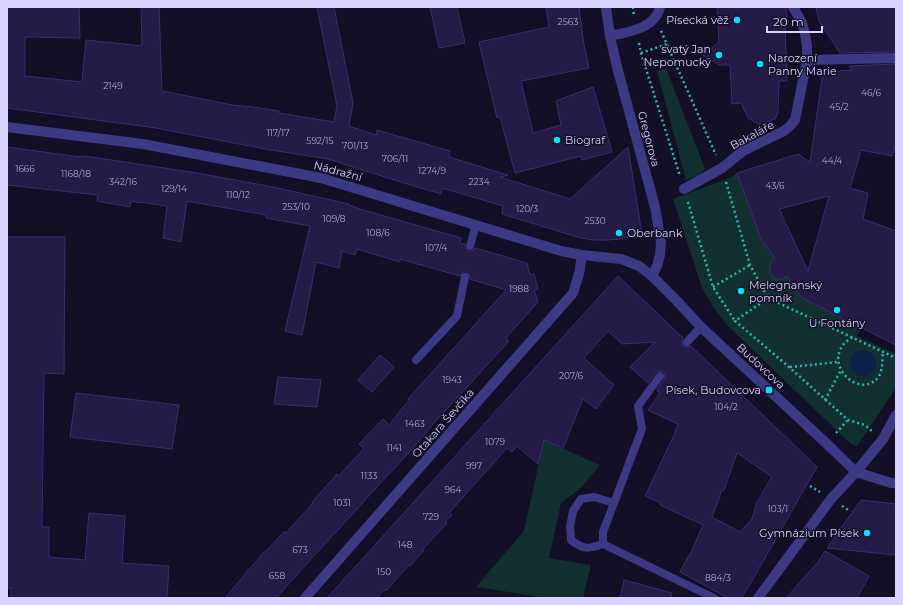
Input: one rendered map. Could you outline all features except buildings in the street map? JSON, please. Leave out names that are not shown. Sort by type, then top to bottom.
[{"type":"street","name":"Gregorova","points":[[606,7],[610,36],[617,67],[659,228],[661,242],[660,255],[652,276]]},
{"type":"street","points":[[610,36],[637,30],[655,18],[660,7]]},
{"type":"street","name":"Bakaláře","points":[[684,189],[722,168],[743,151],[784,132],[795,120],[807,60],[807,45],[802,23],[793,7]]},
{"type":"street","points":[[807,60],[896,58]]},
{"type":"street","name":"Nádražní","points":[[7,127],[143,144],[321,178],[560,251],[621,260],[639,266],[652,276]]},
{"type":"street","name":"Otakara Ševčíka","points":[[305,598],[573,293],[579,274],[582,255]]},
{"type":"street","name":"Budovcova","points":[[652,276],[701,327],[856,472]]},
{"type":"street","points":[[758,598],[831,499],[856,472],[883,439],[896,415]]},
{"type":"street","points":[[856,472],[891,483],[896,483]]},
{"type":"lane","points":[[470,246],[476,225]]},
{"type":"lane","points":[[416,360],[457,316],[465,277]]},
{"type":"lane","points":[[687,342],[701,327]]},
{"type":"lane","points":[[603,544],[603,532],[642,429],[638,406],[660,376]]},
{"type":"lane","points":[[614,502],[594,497],[581,499],[573,511],[570,527],[572,540],[579,546],[589,548],[603,544],[714,598]]},
{"type":"path","points":[[633,7],[641,53],[713,287],[736,321],[790,367],[848,420],[865,426],[883,439]]},
{"type":"path","points":[[655,18],[722,168],[750,265],[768,298],[896,358]]},
{"type":"path","points":[[641,53],[667,44]]},
{"type":"path","points":[[713,287],[750,265]]},
{"type":"path","points":[[736,321],[768,298]]},
{"type":"path","points":[[852,337],[841,348],[838,362],[846,378],[858,384],[864,385],[873,383],[879,376],[883,352]]},
{"type":"path","points":[[790,367],[838,362]]},
{"type":"path","points":[[825,400],[841,370]]},
{"type":"green space","points":[[666,68],[705,169],[700,175],[686,180],[657,71]]},
{"type":"green space","points":[[737,173],[761,239],[775,258],[770,264],[770,273],[772,276],[777,279],[787,276],[802,298],[861,328],[857,336],[896,354],[896,388],[857,446],[851,444],[729,327],[713,307],[702,288],[673,199],[732,177]]},
{"type":"green space","points":[[544,440],[600,465],[581,488],[561,503],[549,558],[591,565],[583,598],[546,598],[476,587],[524,531]]},
{"type":"water","points":[[863,350],[872,354],[876,363],[872,372],[863,376],[854,372],[850,363],[854,354]]},
{"type":"place","name":"Písecká věž","points":[[737,20]]},
{"type":"place","name":"svatý Jan Nepomucký","points":[[719,55]]},
{"type":"place","name":"Narození Panny Marie","points":[[760,64]]},
{"type":"place","name":"Biograf","points":[[557,140]]},
{"type":"place","name":"Oberbank","points":[[619,233]]},
{"type":"place","name":"Melegnanský pomník","points":[[741,291]]},
{"type":"place","name":"U Fontány","points":[[837,310]]},
{"type":"place","name":"Písek, Budovcova","points":[[769,390]]},
{"type":"place","name":"Gymnázium Písek","points":[[867,533]]}]
